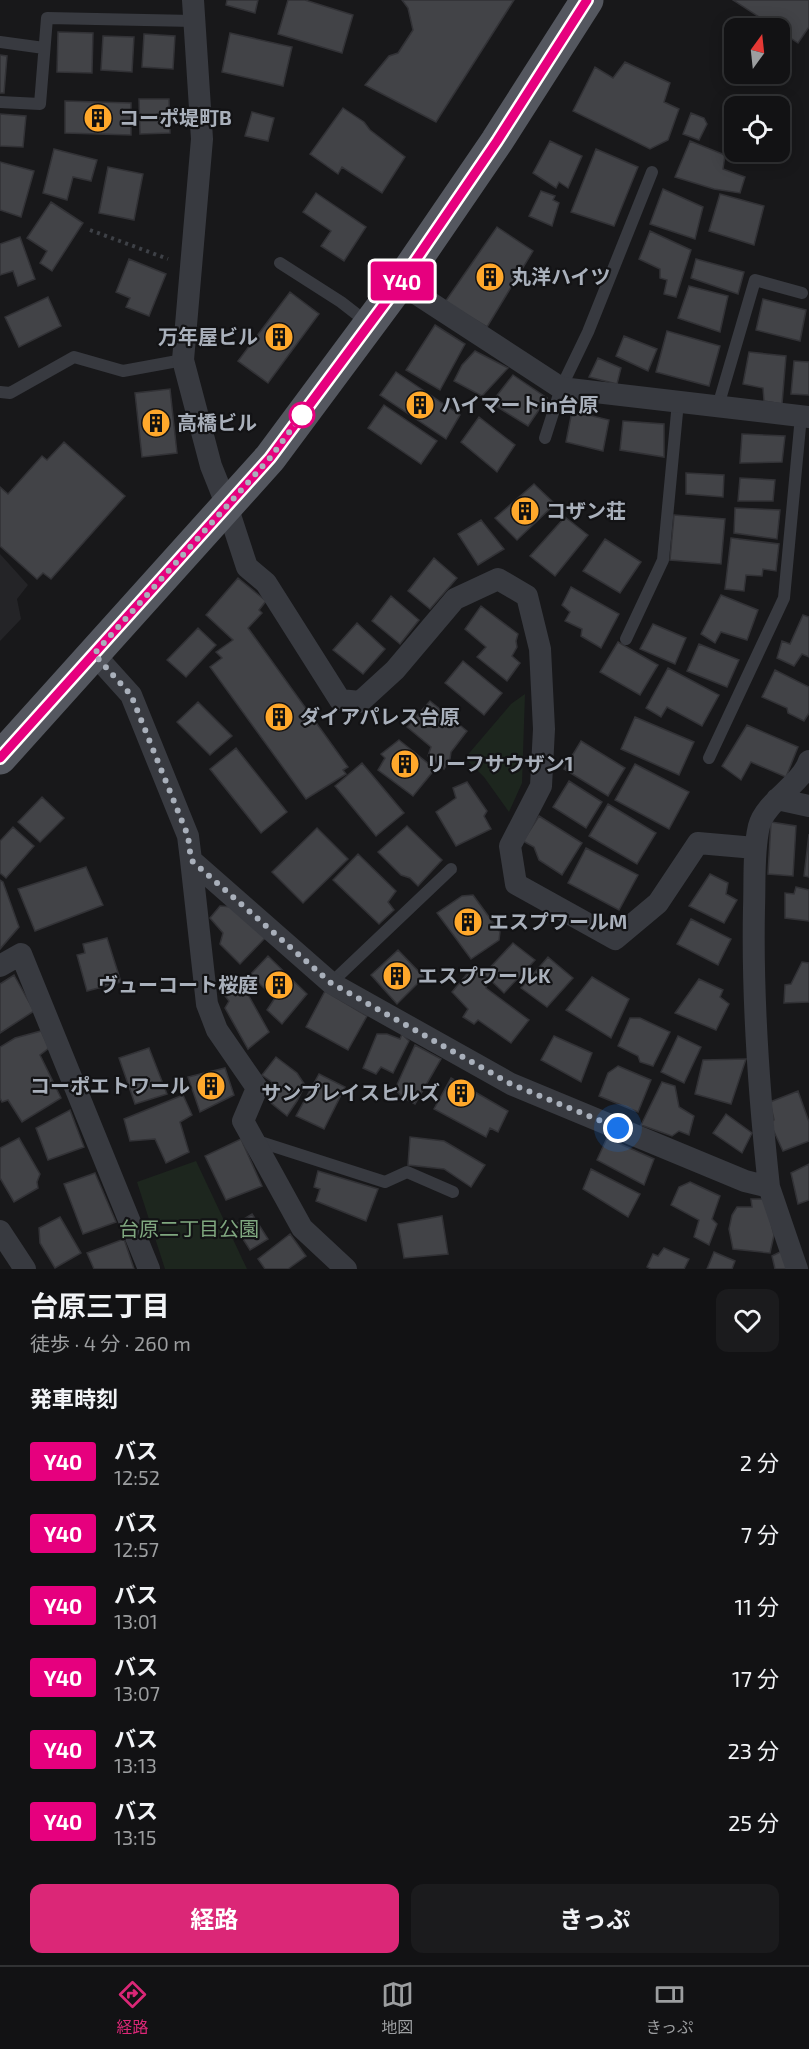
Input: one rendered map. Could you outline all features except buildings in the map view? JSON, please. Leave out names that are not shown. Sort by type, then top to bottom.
[{"type":"main road","points":[[0,758],[270,458],[400,283],[497,141],[586,0]]},
{"type":"street","points":[[194,11],[202,139],[183,360],[211,466],[247,567],[266,583],[340,700],[360,702],[394,670],[455,599],[498,579],[527,596],[540,650],[544,729],[541,786],[510,846],[516,884],[615,939],[658,903],[698,843],[755,848]]},
{"type":"street","points":[[400,283],[561,388],[805,416]]},
{"type":"street","points":[[94,654],[131,695],[188,836],[207,1004],[217,1030],[257,1088],[243,1121],[302,1228],[346,1269]]},
{"type":"street","points":[[797,1269],[770,1187],[758,1080],[753,970],[755,848],[759,823],[777,799],[806,770],[809,762]]},
{"type":"street","points":[[777,799],[809,806]]},
{"type":"street","points":[[191,860],[331,983],[511,1084],[746,1181],[770,1187]]},
{"type":"street","points":[[0,966],[21,954],[149,1269]]},
{"type":"street","points":[[0,1231],[25,1269]]},
{"type":"lane","points":[[0,102],[40,104],[47,18],[194,11]]},
{"type":"lane","points":[[0,42],[44,48]]},
{"type":"lane","points":[[545,438],[561,388],[588,332],[652,172]]},
{"type":"lane","points":[[280,263],[341,302],[369,324]]},
{"type":"lane","points":[[718,406],[755,280],[802,292]]},
{"type":"lane","points":[[0,392],[10,393],[74,357],[123,370],[183,360]]},
{"type":"lane","points":[[626,639],[663,560],[678,402]]},
{"type":"lane","points":[[709,758],[784,598],[805,416]]},
{"type":"lane","points":[[331,983],[451,869]]},
{"type":"lane","points":[[252,1140],[385,1182],[407,1172],[453,1192]]},
{"type":"path","points":[[90,230],[175,262],[191,265]]},
{"type":"shaded area","points":[[0,554],[28,585],[17,599],[21,619],[0,641]]},
{"type":"green space","points":[[525,694],[522,783],[509,812],[484,777],[465,758],[511,704]]},
{"type":"green space","name":"台原二丁目公園","points":[[196,1161],[247,1269],[165,1269],[137,1182]]},
{"type":"bus line","name":"Y40","points":[[0,758],[270,458],[400,283],[497,141],[587,0]]},
{"type":"place","name":"コーポ堤町B","points":[[98,118]]},
{"type":"place","name":"丸洋ハイツ","points":[[490,277]]},
{"type":"place","name":"万年屋ビル","points":[[279,337]]},
{"type":"place","name":"ハイマートin台原","points":[[420,405]]},
{"type":"place","name":"高橋ビル","points":[[156,423]]},
{"type":"place","name":"コザン荘","points":[[525,511]]},
{"type":"place","name":"ダイアパレス台原","points":[[279,717]]},
{"type":"place","name":"リーフサウザン1","points":[[405,764]]},
{"type":"place","name":"エスプワールM","points":[[468,922]]},
{"type":"place","name":"エスプワールK","points":[[397,976]]},
{"type":"place","name":"ヴューコート桜庭","points":[[279,985]]},
{"type":"place","name":"コーポエトワール","points":[[211,1086]]},
{"type":"place","name":"サンプレイスヒルズ","points":[[461,1093]]},
{"type":"route","points":[[302,415],[270,458],[94,654],[131,695],[188,836],[191,860],[331,983],[511,1084],[618,1128]]}]
